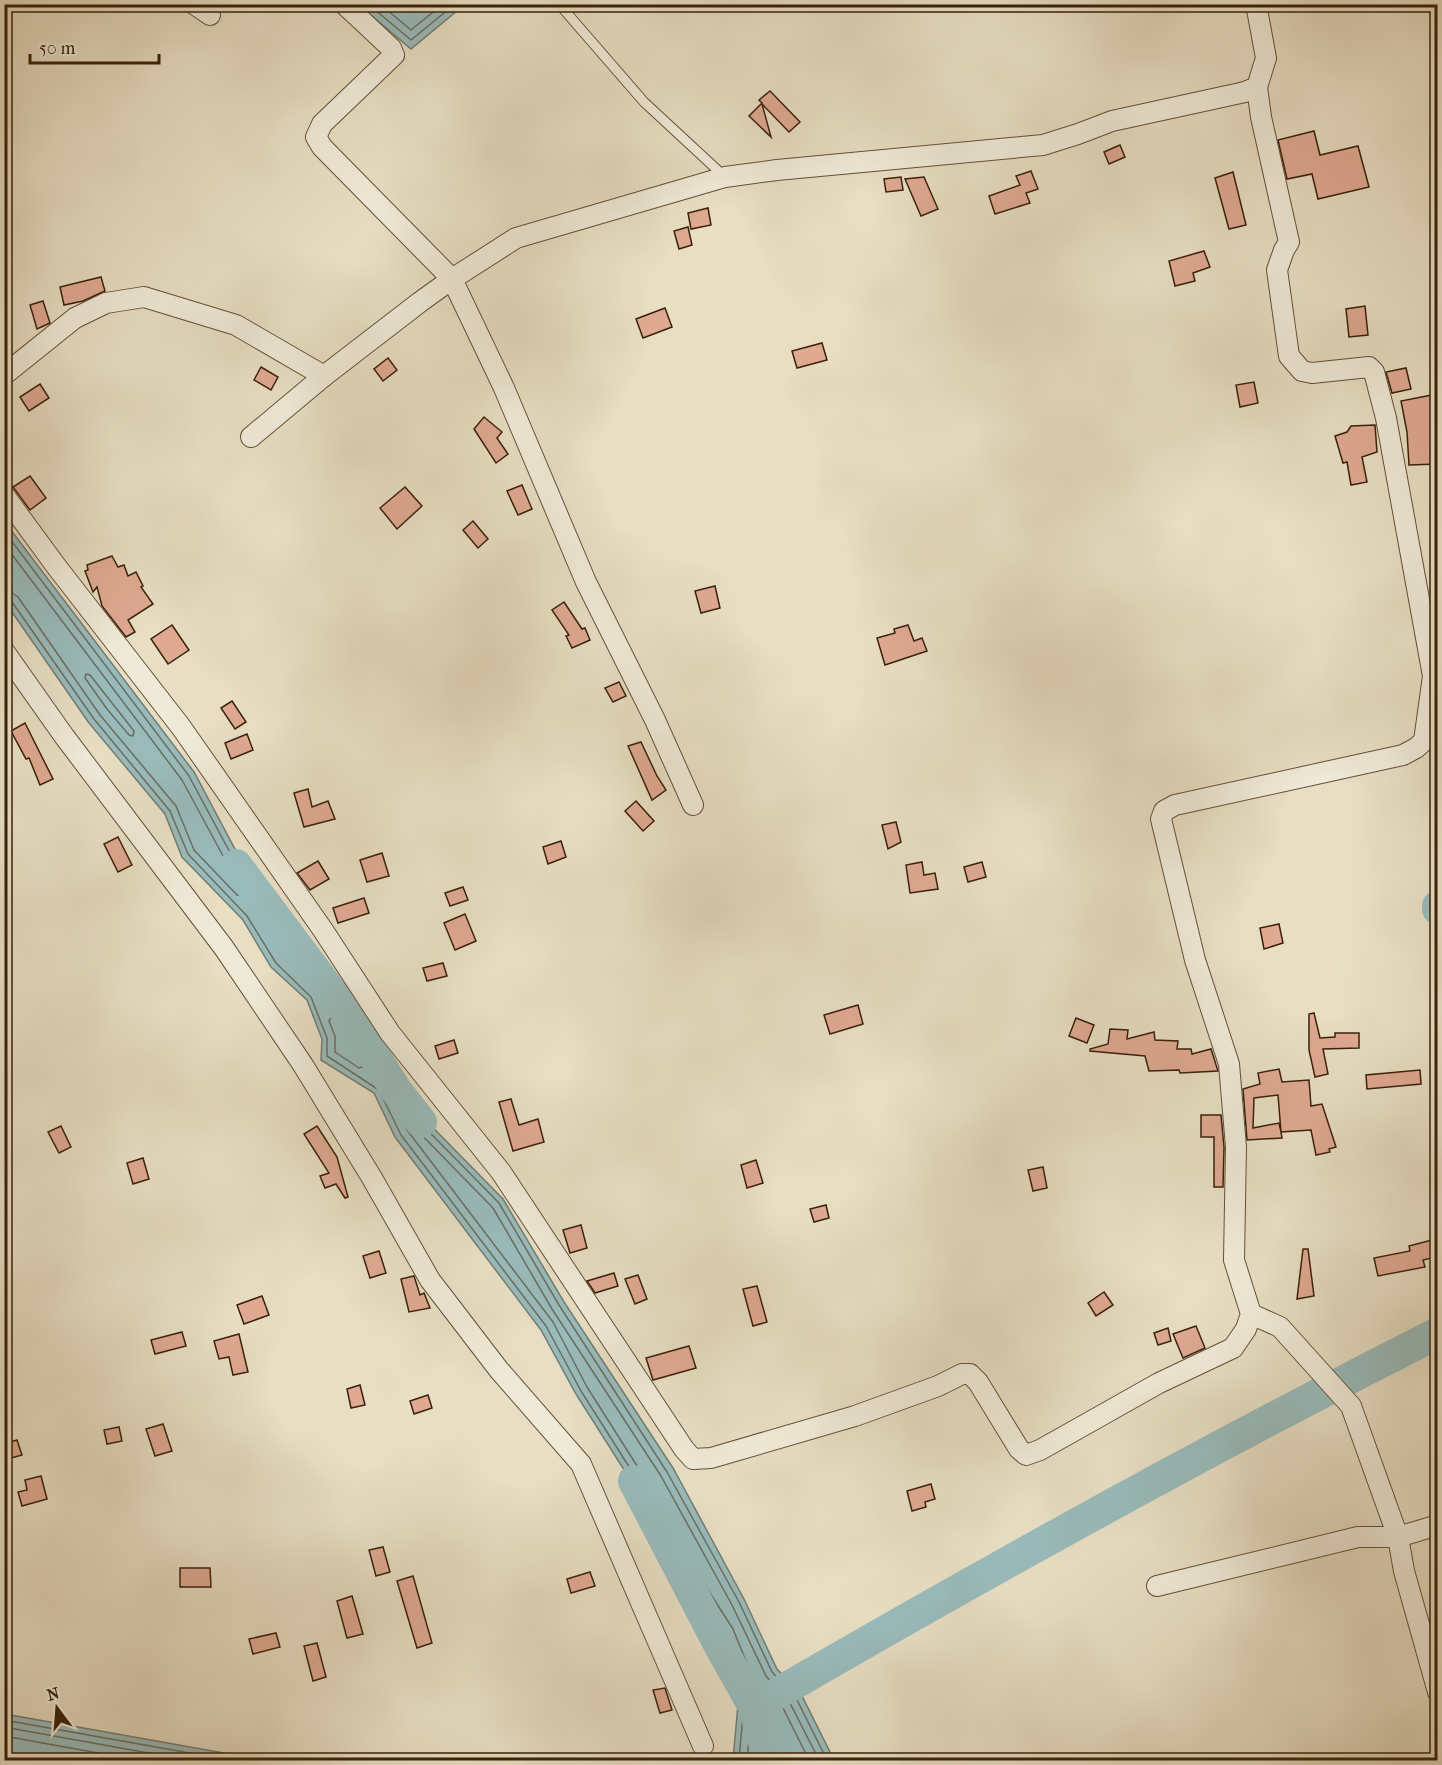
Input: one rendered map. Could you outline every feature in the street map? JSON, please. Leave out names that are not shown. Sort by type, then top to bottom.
[{"type":"street","points":[[344,4],[391,48],[394,55],[322,124],[316,137],[322,147],[452,279],[504,387],[586,582],[655,720],[693,805]]},
{"type":"street","points":[[4,495],[181,727],[322,930],[390,1033],[501,1172],[684,1449],[693,1459],[711,1458],[855,1416],[938,1386],[962,1374],[970,1374],[978,1382],[1019,1449],[1026,1455],[1040,1450],[1159,1383],[1233,1348],[1246,1329],[1251,1314],[1234,1260],[1236,1147],[1229,1064],[1195,960],[1161,819],[1164,811],[1175,805],[1403,755],[1424,741],[1433,676],[1386,418],[1374,372],[1369,367],[1312,373],[1302,371],[1289,356],[1277,270],[1289,242],[1261,117],[1257,87],[1266,58],[1256,4]]},
{"type":"street","points":[[251,436],[324,376],[452,279],[516,238],[725,177],[789,168],[1042,145],[1112,121],[1245,92],[1257,87]]},
{"type":"street","points":[[4,375],[75,318],[106,303],[144,297],[236,325],[324,376]]},
{"type":"street","points":[[4,651],[63,736],[237,967],[314,1084],[372,1178],[430,1280],[499,1370],[582,1464],[703,1746]]},
{"type":"street","points":[[1251,1314],[1280,1327],[1351,1406],[1398,1537],[1404,1571],[1437,1692]]},
{"type":"street","points":[[1157,1586],[1358,1537],[1398,1537],[1437,1525]]},
{"type":"lane","points":[[559,4],[644,102],[725,177]]},
{"type":"water","points":[[359,5],[464,5],[411,49]]},
{"type":"water","points":[[4,521],[194,772],[261,898],[350,1017],[396,1090],[503,1199],[564,1302],[673,1468],[744,1599],[777,1669],[801,1694],[834,1760],[733,1760],[740,1682],[721,1636],[689,1586],[654,1517],[576,1394],[541,1330],[395,1137],[374,1093],[321,1060],[322,1039],[307,1000],[271,967],[243,920],[182,857],[165,814],[89,723],[5,602]]},
{"type":"water","points":[[5,1714],[263,1760],[5,1760]]},
{"type":"building","points":[[770,91],[800,122],[789,132],[762,104],[771,137],[749,116],[762,103],[759,100]]},
{"type":"building","points":[[1314,131],[1320,155],[1358,146],[1369,187],[1318,199],[1312,174],[1287,179],[1278,140]]},
{"type":"building","points":[[1120,145],[1125,157],[1109,164],[1104,152]]},
{"type":"building","points":[[1031,171],[1038,189],[1026,193],[1030,203],[995,214],[989,196],[1020,185],[1016,176]]},
{"type":"building","points":[[1233,172],[1246,225],[1229,229],[1215,178]]},
{"type":"building","points":[[901,177],[903,190],[886,192],[884,179]]},
{"type":"building","points":[[924,177],[938,209],[921,216],[905,179]]},
{"type":"building","points":[[708,208],[711,225],[691,229],[688,213]]},
{"type":"building","points":[[688,227],[692,245],[679,249],[674,231]]},
{"type":"building","points":[[1204,251],[1210,267],[1193,273],[1195,281],[1175,286],[1169,261]]},
{"type":"building","points":[[101,277],[105,291],[83,301],[64,305],[60,287]]},
{"type":"building","points":[[43,301],[50,323],[37,329],[30,305]]},
{"type":"building","points":[[1365,306],[1368,335],[1349,337],[1346,309]]},
{"type":"building","points":[[665,308],[672,327],[643,338],[636,319]]},
{"type":"building","points":[[822,343],[827,360],[797,368],[792,351]]},
{"type":"building","points":[[388,358],[397,370],[383,381],[374,369]]},
{"type":"building","points":[[261,367],[278,377],[271,390],[254,380]]},
{"type":"building","points":[[1406,368],[1411,389],[1392,393],[1386,372]]},
{"type":"building","points":[[1254,382],[1258,403],[1240,407],[1236,385]]},
{"type":"building","points":[[40,384],[49,398],[29,411],[20,397]]},
{"type":"building","points":[[1437,394],[1437,464],[1409,465],[1407,432],[1401,401]]},
{"type":"building","points":[[484,417],[502,432],[497,438],[508,454],[496,463],[474,429]]},
{"type":"building","points":[[1375,425],[1377,452],[1362,457],[1367,482],[1351,485],[1347,462],[1343,463],[1335,436],[1347,432],[1351,426]]},
{"type":"building","points":[[30,476],[46,498],[30,510],[13,487]]},
{"type":"building","points":[[522,485],[532,509],[518,515],[507,491]]},
{"type":"building","points":[[405,487],[422,506],[397,529],[380,508]]},
{"type":"building","points":[[473,521],[488,539],[478,548],[463,530]]},
{"type":"building","points":[[112,556],[118,567],[124,565],[128,576],[136,572],[143,586],[141,587],[153,604],[128,620],[135,632],[126,637],[102,606],[97,587],[93,592],[85,571],[88,570],[87,565]]},
{"type":"building","points":[[715,586],[720,608],[701,613],[695,591]]},
{"type":"building","points":[[564,602],[582,629],[585,628],[590,640],[572,648],[566,636],[569,635],[552,610]]},
{"type":"building","points":[[172,625],[189,650],[168,664],[151,639]]},
{"type":"building","points":[[908,625],[914,641],[922,638],[927,651],[885,665],[877,638],[895,633],[894,629]]},
{"type":"building","points":[[619,682],[626,696],[613,702],[605,688]]},
{"type":"building","points":[[232,701],[246,722],[235,729],[221,708]]},
{"type":"building","points":[[25,723],[53,779],[40,785],[29,758],[26,759],[11,731]]},
{"type":"building","points":[[247,734],[253,750],[231,759],[225,743]]},
{"type":"building","points":[[641,742],[666,790],[652,800],[628,746]]},
{"type":"building","points":[[308,789],[312,807],[328,801],[335,819],[304,827],[294,793]]},
{"type":"building","points":[[636,801],[654,821],[643,831],[625,811]]},
{"type":"building","points":[[896,822],[901,842],[888,849],[882,825]]},
{"type":"building","points":[[118,837],[132,865],[118,872],[104,844]]},
{"type":"building","points":[[561,841],[566,857],[548,864],[543,847]]},
{"type":"building","points":[[382,853],[389,876],[367,882],[360,860]]},
{"type":"building","points":[[318,861],[329,879],[310,890],[297,873]]},
{"type":"building","points":[[922,862],[924,875],[935,873],[938,889],[910,893],[906,865]]},
{"type":"building","points":[[982,862],[986,877],[968,882],[964,867]]},
{"type":"building","points":[[463,887],[468,900],[450,906],[445,893]]},
{"type":"building","points":[[364,898],[369,913],[338,923],[333,908]]},
{"type":"building","points":[[465,914],[476,941],[455,950],[444,923]]},
{"type":"building","points":[[1279,924],[1283,943],[1264,949],[1260,928]]},
{"type":"building","points":[[443,963],[447,976],[427,981],[423,968]]},
{"type":"building","points":[[858,1005],[863,1024],[830,1034],[824,1015]]},
{"type":"building","points":[[1314,1013],[1320,1038],[1335,1037],[1335,1033],[1359,1033],[1359,1048],[1323,1049],[1328,1074],[1315,1077],[1309,1050],[1309,1014]]},
{"type":"building","points":[[1076,1018],[1094,1025],[1087,1043],[1069,1036]]},
{"type":"building","points":[[1110,1029],[1128,1030],[1127,1039],[1154,1032],[1155,1040],[1178,1041],[1177,1049],[1191,1049],[1192,1054],[1211,1049],[1218,1071],[1180,1073],[1179,1070],[1149,1071],[1145,1056],[1090,1051],[1090,1049],[1108,1044]]},
{"type":"building","points":[[454,1040],[458,1053],[439,1059],[435,1046]]},
{"type":"building","points":[[1279,1069],[1282,1082],[1309,1080],[1311,1106],[1322,1104],[1336,1147],[1329,1149],[1330,1152],[1316,1155],[1311,1130],[1281,1132],[1282,1138],[1247,1140],[1243,1089],[1260,1084],[1258,1073]],"holes":[[[1278,1095],[1281,1132],[1279,1123],[1253,1128],[1254,1098]]]},
{"type":"building","points":[[1420,1070],[1421,1084],[1367,1089],[1366,1075]]},
{"type":"building","points":[[511,1099],[519,1125],[538,1119],[544,1142],[513,1151],[499,1102]]},
{"type":"building","points":[[1201,1115],[1221,1115],[1224,1147],[1223,1187],[1214,1187],[1214,1137],[1201,1137]]},
{"type":"building","points":[[61,1126],[71,1147],[59,1153],[48,1132]]},
{"type":"building","points":[[317,1126],[337,1157],[348,1197],[345,1198],[336,1184],[325,1188],[320,1176],[329,1173],[304,1134]]},
{"type":"building","points":[[143,1158],[149,1179],[133,1184],[127,1163]]},
{"type":"building","points":[[756,1160],[763,1183],[747,1188],[741,1165]]},
{"type":"building","points":[[1043,1167],[1047,1188],[1033,1191],[1028,1170]]},
{"type":"building","points":[[826,1205],[829,1218],[814,1222],[810,1209]]},
{"type":"building","points":[[581,1225],[587,1248],[570,1253],[563,1230]]},
{"type":"building","points":[[1432,1240],[1436,1257],[1423,1260],[1425,1267],[1378,1276],[1374,1258],[1410,1251],[1409,1246]]},
{"type":"building","points":[[1303,1249],[1308,1249],[1314,1296],[1297,1299]]},
{"type":"building","points":[[379,1251],[386,1273],[370,1278],[363,1256]]},
{"type":"building","points":[[614,1273],[618,1286],[595,1293],[587,1281]]},
{"type":"building","points":[[638,1275],[647,1299],[635,1304],[625,1279]]},
{"type":"building","points":[[414,1276],[420,1295],[424,1293],[430,1308],[409,1312],[401,1279]]},
{"type":"building","points":[[757,1286],[767,1322],[753,1326],[743,1289]]},
{"type":"building","points":[[1104,1292],[1113,1305],[1096,1316],[1088,1303]]},
{"type":"building","points":[[262,1296],[269,1315],[244,1324],[237,1305]]},
{"type":"building","points":[[1196,1326],[1205,1348],[1183,1358],[1173,1334]]},
{"type":"building","points":[[1168,1328],[1171,1341],[1158,1345],[1154,1333]]},
{"type":"building","points":[[182,1332],[186,1346],[155,1354],[151,1340]]},
{"type":"building","points":[[239,1334],[248,1372],[233,1375],[229,1357],[219,1359],[214,1341]]},
{"type":"building","points":[[689,1346],[696,1368],[653,1380],[646,1358]]},
{"type":"building","points":[[360,1385],[365,1405],[351,1408],[347,1389]]},
{"type":"building","points":[[428,1395],[432,1408],[414,1414],[410,1401]]},
{"type":"building","points":[[163,1424],[172,1451],[155,1456],[146,1429]]},
{"type":"building","points":[[119,1427],[122,1441],[107,1444],[104,1430]]},
{"type":"building","points":[[17,1440],[22,1455],[4,1460],[4,1444]]},
{"type":"building","points":[[41,1476],[47,1499],[22,1506],[18,1492],[27,1490],[25,1480]]},
{"type":"building","points":[[931,1484],[935,1499],[925,1502],[926,1507],[912,1511],[907,1491]]},
{"type":"building","points":[[383,1547],[390,1572],[376,1576],[369,1550]]},
{"type":"building","points":[[180,1568],[210,1568],[211,1587],[180,1587]]},
{"type":"building","points":[[590,1572],[595,1586],[571,1593],[567,1579]]},
{"type":"building","points":[[413,1576],[432,1643],[417,1648],[397,1581]]},
{"type":"building","points":[[352,1596],[363,1634],[347,1638],[337,1601]]},
{"type":"building","points":[[276,1633],[280,1647],[253,1654],[249,1639]]},
{"type":"building","points":[[317,1643],[326,1677],[313,1681],[304,1646]]},
{"type":"building","points":[[665,1688],[672,1710],[660,1713],[653,1690]]},
{"type":"waterway","points":[[236,865],[350,1017],[396,1090],[421,1122]]},
{"type":"waterway","points":[[754,1707],[1093,1515],[1265,1422],[1438,1333]]},
{"type":"waterway","points":[[634,1481],[754,1707],[769,1760]]}]
